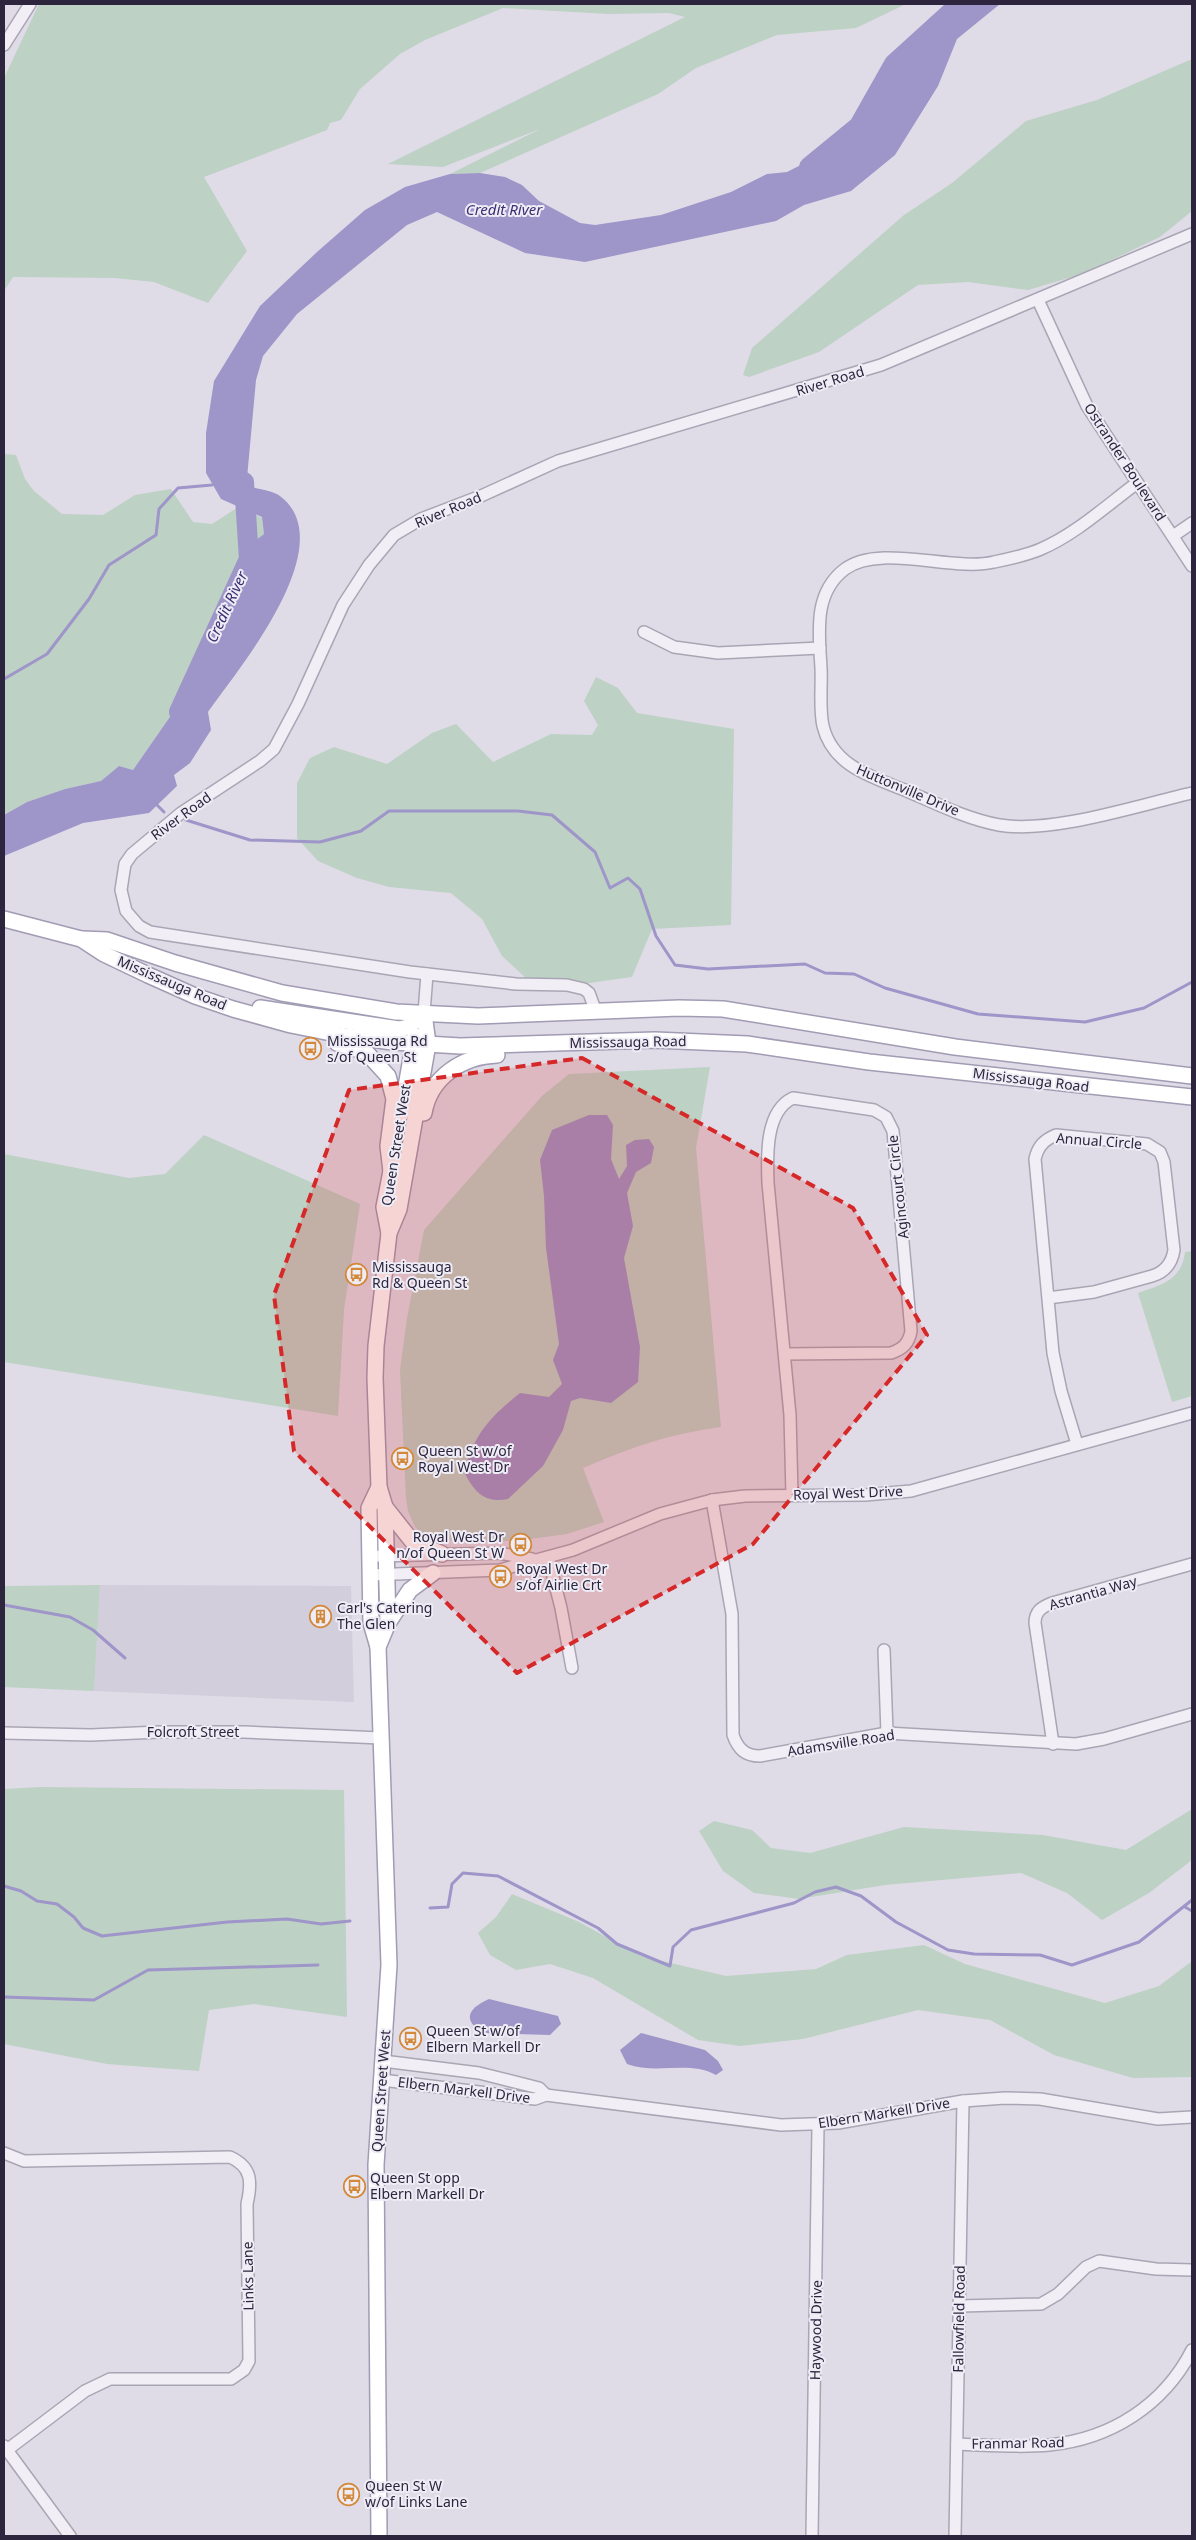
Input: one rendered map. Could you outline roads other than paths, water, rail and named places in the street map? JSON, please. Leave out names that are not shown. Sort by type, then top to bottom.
[{"type":"main road","name":"Mississauga Road","points":[[4,919],[81,939],[107,940],[175,963],[282,993],[336,1003],[424,1013],[478,1016],[723,1009],[955,1047],[1192,1076]]},
{"type":"main road","name":"Mississauga Road","points":[[81,939],[104,954],[195,996],[262,1017],[346,1036],[460,1046],[655,1040],[747,1044],[869,1062],[1192,1097]]},
{"type":"main road","points":[[233,1009],[255,1007],[399,1029],[408,1027],[424,1013]]},
{"type":"main road","name":"Queen Street West","points":[[389,1234],[384,1208],[412,1043],[424,1013]]},
{"type":"main road","name":"Queen Street West","points":[[378,1647],[388,1623],[385,1507],[379,1487],[375,1370],[389,1234],[399,1209],[428,1044],[424,1013]]},
{"type":"main road","points":[[262,1017],[276,1031],[356,1047],[366,1052],[382,1067],[392,1084],[394,1099],[388,1146],[391,1171]]},
{"type":"main road","points":[[410,1146],[421,1127],[428,1096],[444,1076],[464,1062],[478,1057],[534,1054],[542,1044]]},
{"type":"main road","name":"Queen Street West","points":[[379,1487],[369,1508],[371,1623],[378,1647],[389,1965],[376,2165],[379,2536]]},
{"type":"main road","points":[[385,1507],[412,1541],[442,1554]]},
{"type":"main road","points":[[388,1623],[410,1590],[433,1574]]},
{"type":"street","points":[[4,45],[30,4]]},
{"type":"street","name":"River Road","points":[[596,1012],[589,993],[584,989],[567,985],[516,984],[427,974],[150,932],[138,926],[126,910],[121,890],[125,864],[132,854],[181,813],[260,761],[274,749],[298,704],[343,605],[369,565],[394,535],[421,519],[481,496],[558,461],[881,365],[1192,234]]},
{"type":"street","name":"Ostrander Boulevard","points":[[1038,300],[1087,406],[1192,566]]},
{"type":"street","name":"Huttonville Drive","points":[[1137,482],[1080,526],[1041,549],[992,563],[869,559],[845,569],[827,589],[819,611],[824,726],[838,757],[856,770],[960,814],[1000,825],[1034,826],[1063,823],[1192,793]]},
{"type":"street","points":[[1173,536],[1192,523]]},
{"type":"street","points":[[644,632],[674,647],[718,653],[820,648]]},
{"type":"street","points":[[424,1013],[427,974]]},
{"type":"street","name":"Agincourt Circle","points":[[784,1354],[891,1353],[903,1347],[910,1337],[912,1331],[893,1131],[886,1117],[874,1110],[793,1098],[782,1105],[775,1117],[768,1151],[767,1171],[784,1354],[790,1415],[792,1495]]},
{"type":"street","name":"Annual Circle","points":[[1048,1298],[1094,1292],[1152,1276],[1160,1273],[1170,1263],[1174,1250],[1164,1162],[1154,1146],[1056,1135],[1039,1146],[1035,1159],[1048,1298],[1057,1374],[1077,1444]]},
{"type":"street","name":"Royal West Drive","points":[[370,1575],[500,1570],[534,1559],[548,1557],[605,1538],[660,1514],[712,1500],[745,1496],[865,1495],[911,1491],[1192,1413]]},
{"type":"street","name":"Adamsville Road","points":[[712,1500],[732,1614],[732,1735],[738,1746],[746,1754],[760,1756],[887,1733],[1004,1739],[1053,1744],[1089,1742],[1192,1714]]},
{"type":"street","name":"Royal West Drive","points":[[370,1557],[499,1553],[534,1559]]},
{"type":"street","points":[[548,1557],[561,1608],[572,1668]]},
{"type":"street","name":"Astrantia Way","points":[[1053,1744],[1035,1623],[1035,1616],[1039,1610],[1052,1602],[1192,1564]]},
{"type":"street","points":[[884,1650],[887,1733]]},
{"type":"street","name":"Folcroft Street","points":[[4,1733],[91,1735],[159,1732],[244,1732],[381,1738]]},
{"type":"street","name":"Elbern Markell Drive","points":[[383,2061],[479,2073],[539,2088],[546,2095]]},
{"type":"street","name":"Elbern Markell Drive","points":[[382,2080],[535,2099],[546,2095],[761,2123],[818,2125],[963,2101],[1030,2098],[1158,2119],[1192,2117]]},
{"type":"street","name":"Fallowfield Road","points":[[955,2536],[963,2101]]},
{"type":"street","name":"Haywood Drive","points":[[812,2536],[818,2125]]},
{"type":"street","name":"Links Lane","points":[[4,2153],[24,2161],[230,2157],[242,2162],[248,2173],[251,2187],[247,2204],[249,2361],[244,2370],[231,2379],[110,2379],[85,2391],[5,2448],[70,2536]]},
{"type":"street","points":[[960,2306],[1041,2304],[1058,2294],[1086,2267],[1099,2262],[1156,2269],[1192,2270]]},
{"type":"street","name":"Franmar Road","points":[[957,2444],[1050,2445],[1076,2441],[1105,2432],[1137,2414],[1157,2398],[1175,2378],[1192,2350]]},
{"type":"water","name":"Credit River","points":[[946,4],[1000,4],[957,39],[938,86],[895,155],[851,191],[804,205],[776,221],[585,262],[525,253],[437,212],[407,225],[297,314],[263,356],[256,380],[247,478],[251,487],[271,491],[280,496],[296,517],[300,544],[293,574],[279,605],[261,637],[208,712],[211,730],[190,763],[174,775],[177,786],[149,813],[83,823],[4,856],[4,815],[27,802],[65,789],[101,781],[119,766],[133,770],[208,662],[213,623],[245,571],[256,540],[264,534],[262,517],[221,499],[206,473],[206,433],[214,381],[260,306],[317,252],[365,210],[405,187],[450,174],[480,173],[505,177],[522,185],[539,201],[580,223],[595,225],[661,215],[731,192],[767,174],[787,172],[848,141],[895,81],[929,19]]},
{"type":"water","points":[[589,1115],[607,1115],[613,1125],[611,1159],[619,1179],[627,1166],[626,1145],[635,1140],[649,1139],[654,1147],[651,1163],[636,1172],[627,1193],[633,1226],[624,1258],[640,1347],[638,1382],[611,1403],[580,1398],[571,1401],[563,1430],[543,1466],[508,1499],[492,1500],[481,1495],[476,1490],[464,1472],[473,1447],[484,1427],[520,1393],[549,1397],[562,1384],[553,1360],[559,1344],[546,1248],[544,1196],[540,1160],[552,1130]]},
{"type":"water","points":[[489,1999],[558,2016],[561,2024],[550,2035],[483,2033],[472,2023],[470,2014],[482,2002]]},
{"type":"water","points":[[641,2033],[705,2050],[718,2061],[723,2070],[716,2075],[695,2068],[649,2068],[627,2064],[620,2050]]},
{"type":"waterway","name":"Credit River","points":[[809,167],[859,126],[894,64],[960,4]]},
{"type":"waterway","name":"Credit River","points":[[179,712],[249,559],[244,482]]},
{"type":"waterway","points":[[4,679],[47,654],[89,599],[109,565],[156,535],[159,509],[178,488],[212,485]]},
{"type":"waterway","points":[[156,804],[164,812]]},
{"type":"waterway","points":[[186,820],[250,840],[320,842],[361,831],[389,811],[518,811],[552,815],[595,852],[610,888],[628,878],[640,889],[656,936],[675,965],[708,969],[805,964],[825,973],[854,974],[885,988],[978,1014],[1085,1022],[1144,1008],[1192,982]]},
{"type":"waterway","points":[[4,1605],[70,1617],[93,1630],[125,1658]]},
{"type":"waterway","points":[[430,1908],[448,1907],[452,1884],[463,1873],[498,1876],[598,1928],[617,1944],[670,1966],[673,1947],[691,1930],[794,1903],[815,1892],[836,1887],[861,1896],[896,1922],[948,1950],[974,1954],[1040,1955],[1072,1965],[1139,1942],[1192,1900]]},
{"type":"waterway","points":[[4,1886],[21,1891],[37,1901],[57,1904],[74,1917],[83,1928],[102,1936],[227,1922],[287,1919],[321,1924],[350,1921]]},
{"type":"waterway","points":[[1185,1907],[1192,1911]]},
{"type":"waterway","points":[[4,1997],[94,2000],[148,1970],[318,1965]]},
{"type":"place","name":"Mississauga Rd s/of Queen St","points":[[311,1049]]},
{"type":"place","name":"Mississauga Rd & Queen St","points":[[356,1275]]},
{"type":"place","name":"Queen St w/of Royal West Dr","points":[[402,1459]]},
{"type":"place","name":"Royal West Dr n/of Queen St W","points":[[520,1545]]},
{"type":"place","name":"Royal West Dr s/of Airlie Crt","points":[[500,1577]]},
{"type":"place","name":"Carl's Catering The Glen","points":[[321,1616]]},
{"type":"place","name":"Queen St w/of Elbern Markell Dr","points":[[410,2039]]},
{"type":"place","name":"Queen St opp Elbern Markell Dr","points":[[354,2186]]},
{"type":"place","name":"Queen St W w/of Links Lane","points":[[349,2494]]}]
